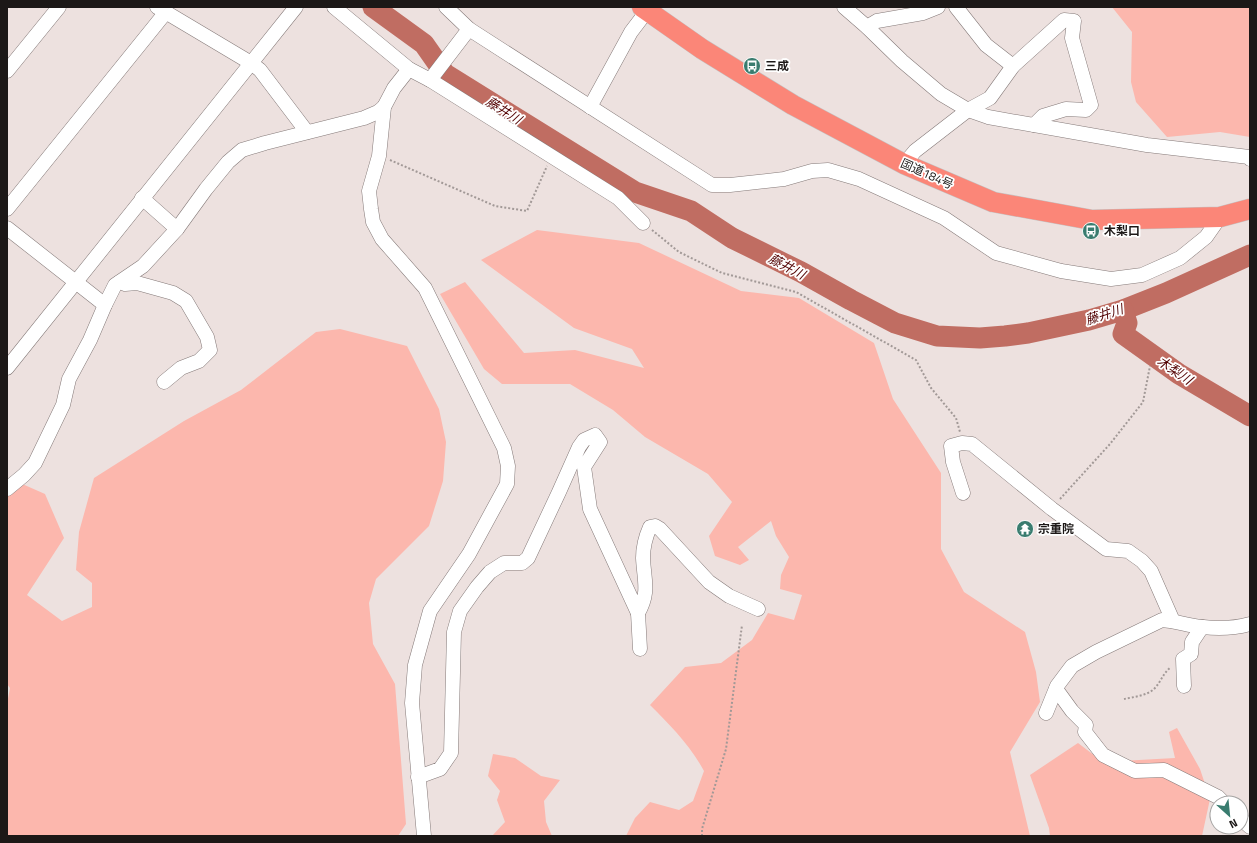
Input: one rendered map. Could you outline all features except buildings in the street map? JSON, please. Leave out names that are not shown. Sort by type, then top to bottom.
[{"type":"highway","name":"国道184号","points":[[647,8],[702,49],[793,105],[904,164],[993,202],[1092,220],[1220,216],[1250,209]]},
{"type":"street","points":[[7,71],[60,7]]},
{"type":"street","points":[[7,368],[296,7]]},
{"type":"street","points":[[334,7],[409,69],[432,78],[618,198],[643,223]]},
{"type":"street","points":[[446,7],[469,29],[712,185],[730,185],[784,180],[812,171],[828,170],[859,179],[944,218],[996,253],[1060,271],[1111,279],[1142,275],[1180,258],[1206,237],[1220,216]]},
{"type":"street","points":[[844,7],[867,26],[902,61],[941,94],[968,110],[988,117],[1147,145],[1249,157],[1250,160]]},
{"type":"street","points":[[867,26],[876,21],[923,13],[938,7]]},
{"type":"street","points":[[956,7],[986,45],[1013,66]]},
{"type":"street","points":[[590,107],[631,32],[647,8]]},
{"type":"street","points":[[7,209],[161,10],[251,63],[260,70],[307,132]]},
{"type":"street","points":[[904,164],[915,152],[968,110],[990,98],[1013,66],[1064,20],[1074,21],[1072,38],[1091,105],[1086,110],[1066,110],[1043,116],[1034,125]]},
{"type":"street","points":[[432,78],[469,29]]},
{"type":"street","points":[[409,69],[394,88],[384,107],[379,156],[369,191],[373,222],[382,239],[426,288],[504,448],[508,466],[507,484],[486,524],[469,554],[430,611],[416,665],[412,703],[424,836]]},
{"type":"street","points":[[7,489],[24,476],[36,463],[63,405],[69,379],[90,340],[115,285],[143,266],[177,229],[228,162],[242,150],[364,118],[378,112],[384,107]]},
{"type":"street","points":[[142,198],[177,229]]},
{"type":"street","points":[[7,228],[105,305]]},
{"type":"street","points":[[120,282],[124,284],[137,283],[173,293],[186,301],[207,337],[210,350],[200,361],[181,368],[164,382]]},
{"type":"street","points":[[418,777],[440,769],[451,753],[454,632],[460,611],[490,572],[504,563],[522,563],[528,558],[560,492],[579,446],[584,440],[595,435],[600,442],[584,467],[590,509],[638,614],[640,649]]},
{"type":"street","points":[[963,493],[953,462],[952,446],[962,443],[972,444],[1052,509],[1106,549],[1128,552],[1142,561],[1151,571],[1173,621]]},
{"type":"street","points":[[638,614],[643,603],[646,584],[643,556],[646,536],[650,527],[655,526],[660,529],[709,582],[729,596],[758,609]]},
{"type":"street","points":[[1046,713],[1056,689],[1072,666],[1090,655],[1162,620],[1202,627],[1237,627],[1250,624]]},
{"type":"street","points":[[1184,686],[1184,659],[1191,654],[1192,642],[1202,627]]},
{"type":"street","points":[[1056,689],[1086,725],[1085,732],[1103,756],[1135,771],[1164,770],[1214,795]]},
{"type":"path","points":[[379,156],[495,206],[527,211],[551,156]]},
{"type":"path","points":[[643,223],[679,252],[722,273],[796,292],[916,360],[931,388],[956,418],[962,443]]},
{"type":"path","points":[[1052,509],[1110,444],[1143,402],[1150,366]]},
{"type":"path","points":[[702,836],[702,829],[726,748],[742,625]]},
{"type":"path","points":[[1124,699],[1146,694],[1154,689],[1166,671],[1184,659]]},
{"type":"shaded area","points":[[1112,7],[1250,7],[1250,137],[1220,132],[1167,137],[1136,102],[1131,82],[1132,32]]},
{"type":"shaded area","points":[[537,230],[639,243],[741,291],[799,298],[874,343],[893,399],[941,473],[941,549],[964,592],[1025,632],[1036,672],[1040,702],[1010,752],[1030,836],[626,836],[635,818],[650,802],[679,810],[693,801],[704,771],[686,744],[650,705],[685,667],[721,663],[752,640],[768,613],[794,620],[802,595],[780,589],[781,575],[789,557],[776,536],[771,521],[738,547],[749,560],[740,565],[715,556],[709,536],[732,502],[708,474],[645,437],[613,410],[570,384],[502,384],[484,369],[440,294],[465,282],[524,353],[575,350],[644,368],[632,349],[574,328],[481,260]]},
{"type":"shaded area","points":[[340,329],[407,346],[439,409],[446,442],[443,481],[429,526],[376,579],[369,603],[373,644],[395,684],[406,824],[398,836],[7,836],[7,704],[10,688],[7,684],[7,488],[20,483],[45,494],[64,538],[27,595],[62,621],[92,607],[92,583],[76,570],[79,532],[94,478],[184,421],[241,390],[316,332]]},
{"type":"shaded area","points":[[1177,728],[1200,769],[1209,796],[1209,804],[1202,836],[1050,836],[1049,828],[1030,775],[1078,743],[1103,762],[1175,758],[1169,732]]},
{"type":"shaded area","points":[[493,754],[515,758],[541,776],[560,780],[544,801],[546,822],[552,836],[492,836],[505,822],[497,800],[500,791],[488,776]]},
{"type":"waterway","name":"藤井川","points":[[373,7],[424,44],[445,74],[635,192],[691,211],[732,238],[801,272],[895,323],[937,336],[980,338],[1005,336],[1028,333],[1089,320],[1123,310],[1166,293],[1250,255]]},
{"type":"waterway","name":"木梨川","points":[[1123,310],[1127,323],[1123,334],[1179,374],[1250,416]]},
{"type":"place","name":"三成","points":[[752,66]]},
{"type":"place","name":"木梨口","points":[[1091,231]]},
{"type":"place","name":"宗重院","points":[[1025,529]]}]
